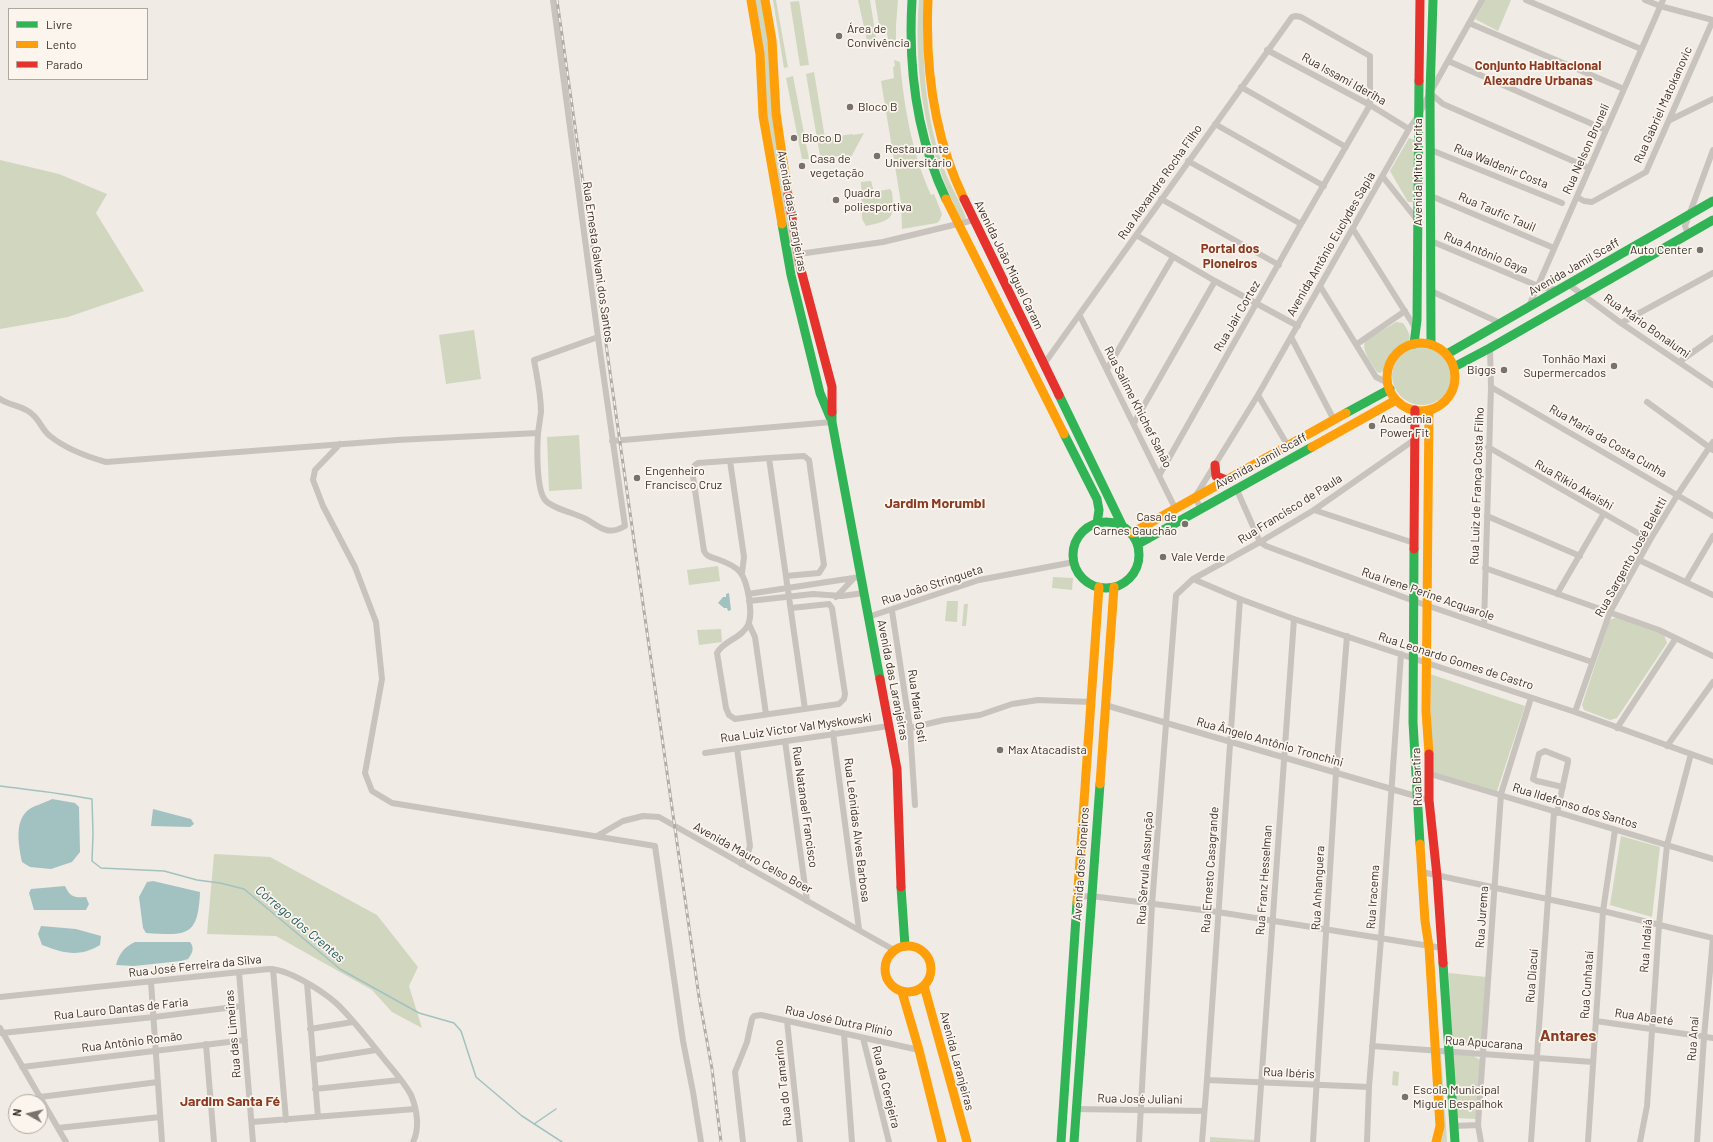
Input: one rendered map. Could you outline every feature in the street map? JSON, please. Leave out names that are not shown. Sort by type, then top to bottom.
[{"type":"street","name":"Rua Ernesta Galvani dos Santos","points":[[538,433],[540,489],[544,499],[550,504],[584,518],[606,530],[616,531],[625,526],[612,441],[553,0]]},
{"type":"street","name":"Avenida das Laranjeiras","points":[[752,0],[760,54],[763,116],[791,275],[820,393],[832,422]]},
{"type":"street","name":"Avenida das Laranjeiras","points":[[765,0],[772,40],[776,113],[786,187],[798,254],[832,387],[832,422],[857,578],[864,593],[897,769],[900,809],[902,924],[905,946]]},
{"type":"street","points":[[912,0],[910,24],[916,100],[929,153],[943,191],[959,224],[1097,499],[1100,510],[1097,523]]},
{"type":"street","name":"Avenida João Miguel Caram","points":[[928,0],[927,16],[929,69],[940,133],[953,177],[1122,526]]},
{"type":"street","name":"Avenida Mituo Morita","points":[[1414,344],[1416,329],[1419,221],[1418,116],[1420,0]]},
{"type":"street","name":"Avenida Mituo Morita","points":[[1431,344],[1430,92],[1433,0]]},
{"type":"street","name":"Avenida Antônio Euclydes Sapia","points":[[1195,497],[1292,337],[1409,129],[1418,116],[1482,0]]},
{"type":"street","points":[[1526,0],[1642,49]]},
{"type":"street","points":[[1645,0],[1661,3],[1713,20]]},
{"type":"street","name":"Rua Nelson Bruneli","points":[[1529,306],[1661,3]]},
{"type":"street","name":"Rua Alexandre Rocha Filho","points":[[1044,364],[1080,316],[1214,124],[1290,19],[1296,16],[1301,17],[1370,56],[1370,106]]},
{"type":"street","name":"Rua Gabriel Matokanovic","points":[[1577,197],[1584,201],[1592,202],[1646,172],[1713,20]]},
{"type":"street","points":[[1469,23],[1624,89]]},
{"type":"street","name":"Rua Issami Ideriha","points":[[1268,50],[1409,129]]},
{"type":"street","points":[[1448,61],[1606,130]]},
{"type":"street","points":[[1241,87],[1346,147]]},
{"type":"street","points":[[1430,92],[1442,104],[1589,168]]},
{"type":"street","points":[[1670,120],[1713,99]]},
{"type":"street","name":"Rua Jair Cortez","points":[[1160,474],[1301,224],[1370,106]]},
{"type":"street","points":[[1214,124],[1324,186]]},
{"type":"street","name":"Rua Waldenir Costa","points":[[1431,150],[1562,203]]},
{"type":"street","points":[[1688,234],[1685,226],[1713,150]]},
{"type":"street","points":[[1188,161],[1301,224]]},
{"type":"street","points":[[1383,177],[1419,221]]},
{"type":"street","name":"Rua Taufic Tauil","points":[[1431,196],[1554,248]]},
{"type":"street","points":[[1162,199],[1279,265]]},
{"type":"street","name":"Avenida Jamil Scaff","points":[[1447,354],[1713,201]]},
{"type":"street","points":[[798,254],[883,242],[974,220]]},
{"type":"street","points":[[1454,367],[1490,348],[1713,220]]},
{"type":"street","points":[[1353,229],[1416,329]]},
{"type":"street","points":[[1136,235],[1215,281],[1298,326]]},
{"type":"street","name":"Rua Antônio Gaya","points":[[1431,241],[1538,286],[1557,290]]},
{"type":"street","points":[[1107,369],[1173,257]]},
{"type":"street","points":[[1621,323],[1713,273]]},
{"type":"street","points":[[1134,423],[1215,281]]},
{"type":"street","name":"Rua Mário Bonalumi","points":[[1568,284],[1621,323],[1713,385]]},
{"type":"street","points":[[1320,286],[1376,377],[1389,386],[1396,400],[1405,406],[1415,410],[1429,410],[1439,406],[1448,398],[1453,389],[1455,378],[1454,367],[1447,354],[1440,348],[1431,344],[1414,344],[1404,348],[1395,356],[1390,366],[1389,386]]},
{"type":"street","points":[[1431,291],[1500,323]]},
{"type":"street","points":[[1357,344],[1405,311]]},
{"type":"street","name":"Rua Salime Khichef Sahão","points":[[1080,316],[1160,474],[1175,508]]},
{"type":"street","points":[[1292,337],[1334,420]]},
{"type":"street","points":[[0,399],[34,415],[39,424],[50,436],[88,457],[106,462],[340,444],[538,433],[541,413],[540,392],[534,360],[598,338]]},
{"type":"street","points":[[1679,362],[1713,338]]},
{"type":"street","name":"Rua Luiz de França Costa Filho","points":[[1484,625],[1488,447],[1491,387],[1490,348]]},
{"type":"street","name":"Avenida Jamil Scaff","points":[[1132,533],[1334,420],[1389,386]]},
{"type":"street","name":"Rua Maria da Costa Cunha","points":[[1491,387],[1678,494],[1713,516]]},
{"type":"street","points":[[1258,395],[1288,446]]},
{"type":"street","name":"Avenida Jamil Scaff","points":[[1138,544],[1396,400]]},
{"type":"street","points":[[1647,402],[1712,446]]},
{"type":"street","name":"Rua Bartira","points":[[1415,410],[1413,722],[1425,921],[1429,947],[1440,1126],[1436,1142]]},
{"type":"street","name":"Rua Bartira","points":[[1429,410],[1426,606],[1426,711],[1430,774],[1429,800],[1437,876],[1455,1142]]},
{"type":"street","points":[[612,441],[832,422]]},
{"type":"street","name":"Rua Francisco de Paula","points":[[1176,595],[1193,579],[1314,510],[1414,440]]},
{"type":"street","points":[[340,444],[316,470],[313,480],[323,506],[355,567],[376,622],[382,679],[365,773],[372,791],[392,803],[655,846],[683,1041],[701,1142]]},
{"type":"street","name":"Rua Sargento José Beletti","points":[[1575,712],[1610,612],[1650,540],[1678,494],[1712,446]]},
{"type":"street","name":"Rua Rikio Akaishi","points":[[1488,447],[1603,515],[1650,540]]},
{"type":"street","points":[[786,576],[819,572],[824,565],[809,460],[804,456],[698,463],[695,465],[692,470],[706,555],[735,566],[742,573],[747,583],[751,614],[749,624],[741,635],[720,648],[717,654],[726,708],[729,715],[735,719],[839,704],[844,699],[845,694],[832,608],[829,604]]},
{"type":"street","points":[[769,458],[805,709]]},
{"type":"street","points":[[730,461],[744,557],[742,573]]},
{"type":"street","points":[[1215,465],[1216,476],[1226,480]]},
{"type":"street","points":[[1236,488],[1260,542]]},
{"type":"street","points":[[1195,497],[1201,509]]},
{"type":"street","points":[[1314,510],[1414,543]]},
{"type":"street","points":[[1557,594],[1603,515]]},
{"type":"street","points":[[1487,516],[1580,556]]},
{"type":"street","points":[[1112,522],[1122,526],[1132,533],[1138,544],[1140,557],[1134,573],[1126,582],[1114,587],[1099,587],[1089,583],[1081,576],[1074,562],[1073,553],[1077,540],[1085,529],[1097,523],[1112,522]]},
{"type":"street","points":[[1686,582],[1713,536]]},
{"type":"street","name":"Rua Irene Perine Acquarole","points":[[1260,542],[1276,551],[1426,606],[1592,662]]},
{"type":"street","points":[[1639,560],[1713,595]]},
{"type":"street","name":"Rua João Stringueta","points":[[868,617],[892,611],[979,580],[1074,562]]},
{"type":"street","points":[[1485,568],[1659,630],[1713,656]]},
{"type":"street","points":[[748,594],[857,578]]},
{"type":"street","points":[[791,608],[829,604],[857,578]]},
{"type":"street","name":"Rua Leonardo Gomes de Castro","points":[[1193,579],[1240,600],[1575,712],[1713,762]]},
{"type":"street","points":[[812,584],[813,594]]},
{"type":"street","name":"Avenida dos Pioneiros","points":[[1061,1142],[1099,587]]},
{"type":"street","name":"Avenida dos Pioneiros","points":[[1074,1142],[1114,587]]},
{"type":"street","points":[[749,601],[813,594],[836,596],[864,593]]},
{"type":"street","name":"Rua Sérvula Assunção","points":[[1139,1142],[1152,904],[1176,595]]},
{"type":"street","name":"Rua Ernesto Casagrande","points":[[1202,1142],[1208,1080],[1240,600]]},
{"type":"street","name":"Rua Maria Osti","points":[[892,611],[910,728],[915,804]]},
{"type":"street","name":"Rua Franz Hesselman","points":[[1257,1142],[1283,757],[1294,619]]},
{"type":"street","points":[[749,624],[755,637],[766,714]]},
{"type":"street","name":"Rua Anhanguera","points":[[1313,1142],[1336,773],[1347,636]]},
{"type":"street","points":[[1617,728],[1676,638]]},
{"type":"street","name":"Rua Iracema","points":[[1367,1142],[1369,1087],[1401,654]]},
{"type":"street","points":[[1668,746],[1713,682]]},
{"type":"street","name":"Rua Jurema","points":[[1481,1142],[1478,1125],[1501,794],[1532,698]]},
{"type":"street","points":[[910,728],[944,720],[980,715],[1012,704],[1038,700],[1091,702]]},
{"type":"street","name":"Rua Ângelo Antônio Tronchini","points":[[1105,705],[1429,800]]},
{"type":"street","name":"Rua Luiz Victor Val Myskowski","points":[[705,753],[833,733],[890,726]]},
{"type":"street","name":"Rua Leônidas Alves Barbosa","points":[[833,733],[859,929]]},
{"type":"street","name":"Rua Natanael Francisco","points":[[785,741],[807,901]]},
{"type":"street","points":[[737,748],[750,846],[748,853],[741,864]]},
{"type":"street","name":"Rua Diacuí","points":[[1531,1142],[1548,899],[1556,813],[1563,787],[1568,760],[1545,751],[1542,752],[1539,754],[1533,778],[1537,781],[1563,787]]},
{"type":"street","name":"Rua Indaiá","points":[[1640,1142],[1647,1106],[1659,925],[1667,845],[1691,754]]},
{"type":"street","name":"Rua Ildefonso dos Santos","points":[[1430,774],[1501,794],[1556,813],[1713,859]]},
{"type":"street","name":"Avenida Mauro Celso Boer","points":[[597,836],[623,821],[642,816],[659,817],[894,950]]},
{"type":"street","name":"Rua Cunhataí","points":[[1588,1142],[1603,911],[1614,830]]},
{"type":"street","points":[[1422,872],[1603,911],[1713,938]]},
{"type":"street","points":[[1077,897],[1091,896],[1218,912],[1442,948]]},
{"type":"street","name":"Rua Anaí","points":[[1697,1142],[1704,1037],[1713,938]]},
{"type":"street","points":[[905,946],[919,948],[930,959],[932,966],[929,981],[916,991],[902,992],[886,977],[886,962],[894,950],[905,946]]},
{"type":"street","points":[[272,969],[286,1120]]},
{"type":"street","name":"Rua José Ferreira da Silva","points":[[0,997],[272,969],[287,972],[307,983],[335,1003],[353,1022],[400,1080],[410,1094],[415,1109],[418,1133],[413,1142]]},
{"type":"street","name":"Rua das Limeiras","points":[[239,972],[253,1142]]},
{"type":"street","points":[[151,982],[162,1142]]},
{"type":"street","points":[[307,983],[318,1117]]},
{"type":"street","name":"Avenida Laranjeiras","points":[[924,986],[966,1142]]},
{"type":"street","points":[[902,992],[919,1050],[942,1142]]},
{"type":"street","name":"Rua Lauro Dantas de Faria","points":[[1,1031],[154,1017],[242,1006]]},
{"type":"street","name":"Rua José Dutra Plínio","points":[[743,1142],[735,1072],[747,1042],[750,1024],[754,1016],[761,1015],[919,1050]]},
{"type":"street","name":"Rua do Tamarino","points":[[787,1021],[800,1142]]},
{"type":"street","name":"Rua Abaeté","points":[[1596,1021],[1713,1038]]},
{"type":"street","points":[[310,1029],[353,1022]]},
{"type":"street","points":[[1,1031],[38,1094]]},
{"type":"street","points":[[844,1034],[852,1142]]},
{"type":"street","name":"Rua da Cerejeira","points":[[862,1038],[889,1142]]},
{"type":"street","name":"Rua Antônio Romão","points":[[22,1067],[156,1049],[245,1040]]},
{"type":"street","points":[[206,1044],[214,1142]]},
{"type":"street","name":"Rua Apucarana","points":[[1372,1046],[1593,1062]]},
{"type":"street","points":[[313,1060],[376,1050]]},
{"type":"street","points":[[315,1089],[400,1080]]},
{"type":"street","name":"Rua Ibéris","points":[[1208,1080],[1316,1086],[1369,1087]]},
{"type":"street","points":[[48,1096],[158,1082]]},
{"type":"street","points":[[252,1122],[415,1109]]},
{"type":"street","name":"Rua José Juliani","points":[[1076,1109],[1204,1111]]},
{"type":"street","points":[[48,1111],[66,1142]]},
{"type":"street","points":[[58,1128],[160,1117]]},
{"type":"street","points":[[1454,1126],[1478,1125]]},
{"type":"green space","points":[[755,0],[761,0],[768,41],[798,264],[794,267],[765,116]]},
{"type":"green space","points":[[773,0],[776,0],[788,67],[784,68]]},
{"type":"green space","points":[[858,0],[870,0],[877,44],[868,45]]},
{"type":"green space","points":[[875,0],[898,0],[896,42],[889,43],[886,30],[880,31]]},
{"type":"green space","points":[[919,0],[924,0],[924,66],[933,131],[946,174],[966,218],[963,220],[961,219],[949,193],[939,167],[925,112],[920,85],[918,57]]},
{"type":"green space","points":[[1485,0],[1511,0],[1498,31],[1475,19]]},
{"type":"green space","points":[[799,1],[809,65],[800,66],[790,2]]},
{"type":"green space","points":[[894,60],[900,62],[910,130],[919,163],[931,195],[934,194],[942,214],[937,223],[902,229],[901,203],[881,81],[894,78]]},
{"type":"green space","points":[[814,72],[825,138],[864,133],[851,157],[820,156],[806,74]]},
{"type":"green space","points":[[793,76],[809,159],[802,159],[786,78]]},
{"type":"green space","points":[[1409,138],[1415,140],[1415,199],[1413,202],[1408,202],[1390,171]]},
{"type":"green space","points":[[0,160],[59,174],[107,194],[96,213],[144,291],[68,317],[0,329]]},
{"type":"green space","points":[[871,181],[874,192],[890,189],[892,192],[893,208],[890,217],[886,220],[866,226],[862,219],[861,182]]},
{"type":"green space","points":[[1396,322],[1403,323],[1410,339],[1391,357],[1383,371],[1380,373],[1377,372],[1364,349],[1365,341]]},
{"type":"green space","points":[[474,330],[481,379],[446,384],[439,335]]},
{"type":"green space","points":[[1422,345],[1434,347],[1447,358],[1450,363],[1452,375],[1450,387],[1439,400],[1434,403],[1422,405],[1410,403],[1397,392],[1394,387],[1392,375],[1394,363],[1405,350],[1410,347]]},
{"type":"green space","points":[[579,435],[582,489],[549,491],[547,437]]},
{"type":"green space","points":[[718,566],[720,581],[689,585],[687,570]]},
{"type":"green space","points":[[1053,577],[1073,578],[1072,590],[1052,588]]},
{"type":"green space","points":[[947,601],[958,601],[957,622],[945,621]]},
{"type":"green space","points":[[964,604],[968,604],[966,626],[962,626]]},
{"type":"green space","points":[[1617,617],[1664,635],[1667,643],[1617,718],[1610,720],[1584,710],[1582,705],[1610,620]]},
{"type":"green space","points":[[721,629],[722,642],[699,645],[697,630]]},
{"type":"green space","points":[[1430,674],[1525,706],[1496,794],[1432,773]]},
{"type":"green space","points":[[1621,836],[1660,847],[1652,917],[1610,905]]},
{"type":"green space","points":[[214,854],[270,857],[377,915],[418,967],[409,986],[422,1028],[392,1012],[372,990],[276,936],[207,934]]},
{"type":"green space","points":[[1449,973],[1486,977],[1481,1048],[1451,1046]]},
{"type":"green space","points":[[1439,1054],[1441,1054],[1447,1142],[1440,1142]]},
{"type":"green space","points":[[1451,1054],[1474,1056],[1481,1061],[1477,1119],[1456,1118]]},
{"type":"green space","points":[[1393,1071],[1399,1072],[1398,1086],[1392,1085]]},
{"type":"green space","points":[[1210,1137],[1254,1140],[1254,1142],[1210,1142]]},
{"type":"water","points":[[729,593],[731,610],[728,611],[727,608],[724,608],[718,603],[723,597],[726,597],[726,594]]},
{"type":"water","points":[[52,799],[75,803],[79,807],[80,852],[72,862],[51,869],[30,867],[22,862],[18,835],[20,822],[29,809]]},
{"type":"water","points":[[153,809],[191,819],[194,824],[190,827],[151,826]]},
{"type":"water","points":[[153,881],[200,892],[197,917],[193,925],[188,930],[181,933],[172,934],[146,933],[143,928],[139,897],[147,882]]},
{"type":"water","points":[[65,886],[71,895],[86,897],[89,904],[86,910],[34,910],[29,893],[31,889]]},
{"type":"water","points":[[41,926],[76,929],[101,936],[100,945],[85,952],[78,953],[57,950],[42,945],[38,934]]},
{"type":"water","points":[[135,942],[190,942],[192,951],[188,959],[181,961],[134,966],[116,965],[122,951]]},
{"type":"waterway","name":"Córrego dos Crentes","points":[[0,786],[92,799],[92,861],[101,868],[164,871],[197,880],[220,883],[244,889],[340,969],[419,1013],[454,1023],[461,1031],[476,1077],[522,1116],[562,1142]]},
{"type":"waterway","points":[[534,1124],[556,1109]]},
{"type":"railway","points":[[557,0],[699,997],[712,1069],[721,1142]]},
{"type":"traffic: fast","points":[[912,0],[911,25],[913,76],[921,126],[936,175],[946,199]]},
{"type":"traffic: fast","points":[[1431,344],[1430,93],[1433,0]]},
{"type":"traffic: fast","points":[[1414,344],[1417,320],[1419,81]]},
{"type":"traffic: fast","points":[[1447,354],[1713,201]]},
{"type":"traffic: fast","points":[[1454,367],[1490,348],[1713,220]]},
{"type":"traffic: fast","points":[[782,224],[791,275],[820,393],[830,417]]},
{"type":"traffic: fast","points":[[1346,413],[1390,389]]},
{"type":"traffic: fast","points":[[1059,395],[1122,525]]},
{"type":"traffic: fast","points":[[832,412],[832,422],[880,679]]},
{"type":"traffic: fast","points":[[1064,434],[1097,499],[1099,510],[1097,523]]},
{"type":"traffic: fast","points":[[1138,544],[1312,447]]},
{"type":"traffic: fast","points":[[1100,522],[1112,522],[1119,524],[1130,531],[1137,542],[1139,555],[1137,568],[1130,579],[1119,586],[1112,588],[1100,588],[1093,586],[1082,579],[1075,568],[1073,561],[1073,549],[1075,542],[1082,531],[1093,524],[1100,522]]},
{"type":"traffic: fast","points":[[1414,549],[1413,722],[1420,844]]},
{"type":"traffic: fast","points":[[1074,1142],[1100,784]]},
{"type":"traffic: fast","points":[[901,887],[905,946]]},
{"type":"traffic: fast","points":[[1061,1142],[1077,902]]},
{"type":"traffic: fast","points":[[1443,963],[1455,1142]]},
{"type":"traffic: slow","points":[[751,0],[760,54],[763,116],[782,224]]},
{"type":"traffic: slow","points":[[765,0],[772,40],[776,113],[788,195]]},
{"type":"traffic: slow","points":[[928,0],[928,51],[934,102],[945,151],[964,199]]},
{"type":"traffic: slow","points":[[946,199],[1064,434]]},
{"type":"traffic: slow","points":[[1421,343],[1434,346],[1445,353],[1452,364],[1455,377],[1452,390],[1445,401],[1434,408],[1421,411],[1408,408],[1397,401],[1390,390],[1387,377],[1390,364],[1397,353],[1408,346],[1421,343]]},
{"type":"traffic: slow","points":[[1312,447],[1396,400]]},
{"type":"traffic: slow","points":[[1429,410],[1426,711],[1429,754]]},
{"type":"traffic: slow","points":[[1132,533],[1346,413]]},
{"type":"traffic: slow","points":[[1077,902],[1099,587]]},
{"type":"traffic: slow","points":[[1100,784],[1114,587]]},
{"type":"traffic: slow","points":[[1420,844],[1425,921],[1429,947],[1440,1126],[1436,1142]]},
{"type":"traffic: slow","points":[[903,946],[913,946],[921,950],[927,956],[931,964],[931,969],[931,974],[927,982],[921,988],[913,992],[903,992],[895,988],[889,982],[885,974],[885,964],[889,956],[895,950],[903,946]]},
{"type":"traffic: slow","points":[[924,986],[967,1142]]},
{"type":"traffic: slow","points":[[902,992],[919,1050],[942,1142]]},
{"type":"traffic: jam","points":[[1419,81],[1420,0]]},
{"type":"traffic: jam","points":[[788,195],[801,270],[832,387],[832,412]]},
{"type":"traffic: jam","points":[[964,199],[1059,395]]},
{"type":"traffic: jam","points":[[1414,549],[1415,410]]},
{"type":"traffic: jam","points":[[1215,465],[1216,476],[1226,480]]},
{"type":"traffic: jam","points":[[880,679],[897,769],[901,887]]},
{"type":"traffic: jam","points":[[1429,754],[1429,800],[1437,876],[1443,963]]},
{"type":"place","name":"Área de Convivência","points":[[839,36]]},
{"type":"place","name":"Bloco B","points":[[850,107]]},
{"type":"place","name":"Bloco D","points":[[794,138]]},
{"type":"place","name":"Restaurante Universitário","points":[[877,156]]},
{"type":"place","name":"Casa de vegetação","points":[[802,166]]},
{"type":"place","name":"Quadra poliesportiva","points":[[836,200]]},
{"type":"place","name":"Auto Center","points":[[1700,250]]},
{"type":"place","name":"Tonhão Maxi Supermercados","points":[[1614,366]]},
{"type":"place","name":"Biggs","points":[[1504,370]]},
{"type":"place","name":"Academia Power Fit","points":[[1372,426]]},
{"type":"place","name":"Engenheiro Francisco Cruz","points":[[637,478]]},
{"type":"place","name":"Casa de Carnes Gauchão","points":[[1185,524]]},
{"type":"place","name":"Vale Verde","points":[[1163,557]]},
{"type":"place","name":"Max Atacadista","points":[[1000,750]]},
{"type":"place","name":"Escola Municipal Miguel Bespalhok","points":[[1405,1097]]},
{"type":"district","name":"Conjunto Habitacional Alexandre Urbanas","points":[[1538,74]]},
{"type":"district","name":"Portal dos Pioneiros","points":[[1230,256]]},
{"type":"district","name":"Jardim Morumbi","points":[[935,503]]},
{"type":"district","name":"Antares","points":[[1568,1036]]},
{"type":"district","name":"Jardim Santa Fé","points":[[230,1101]]}]
